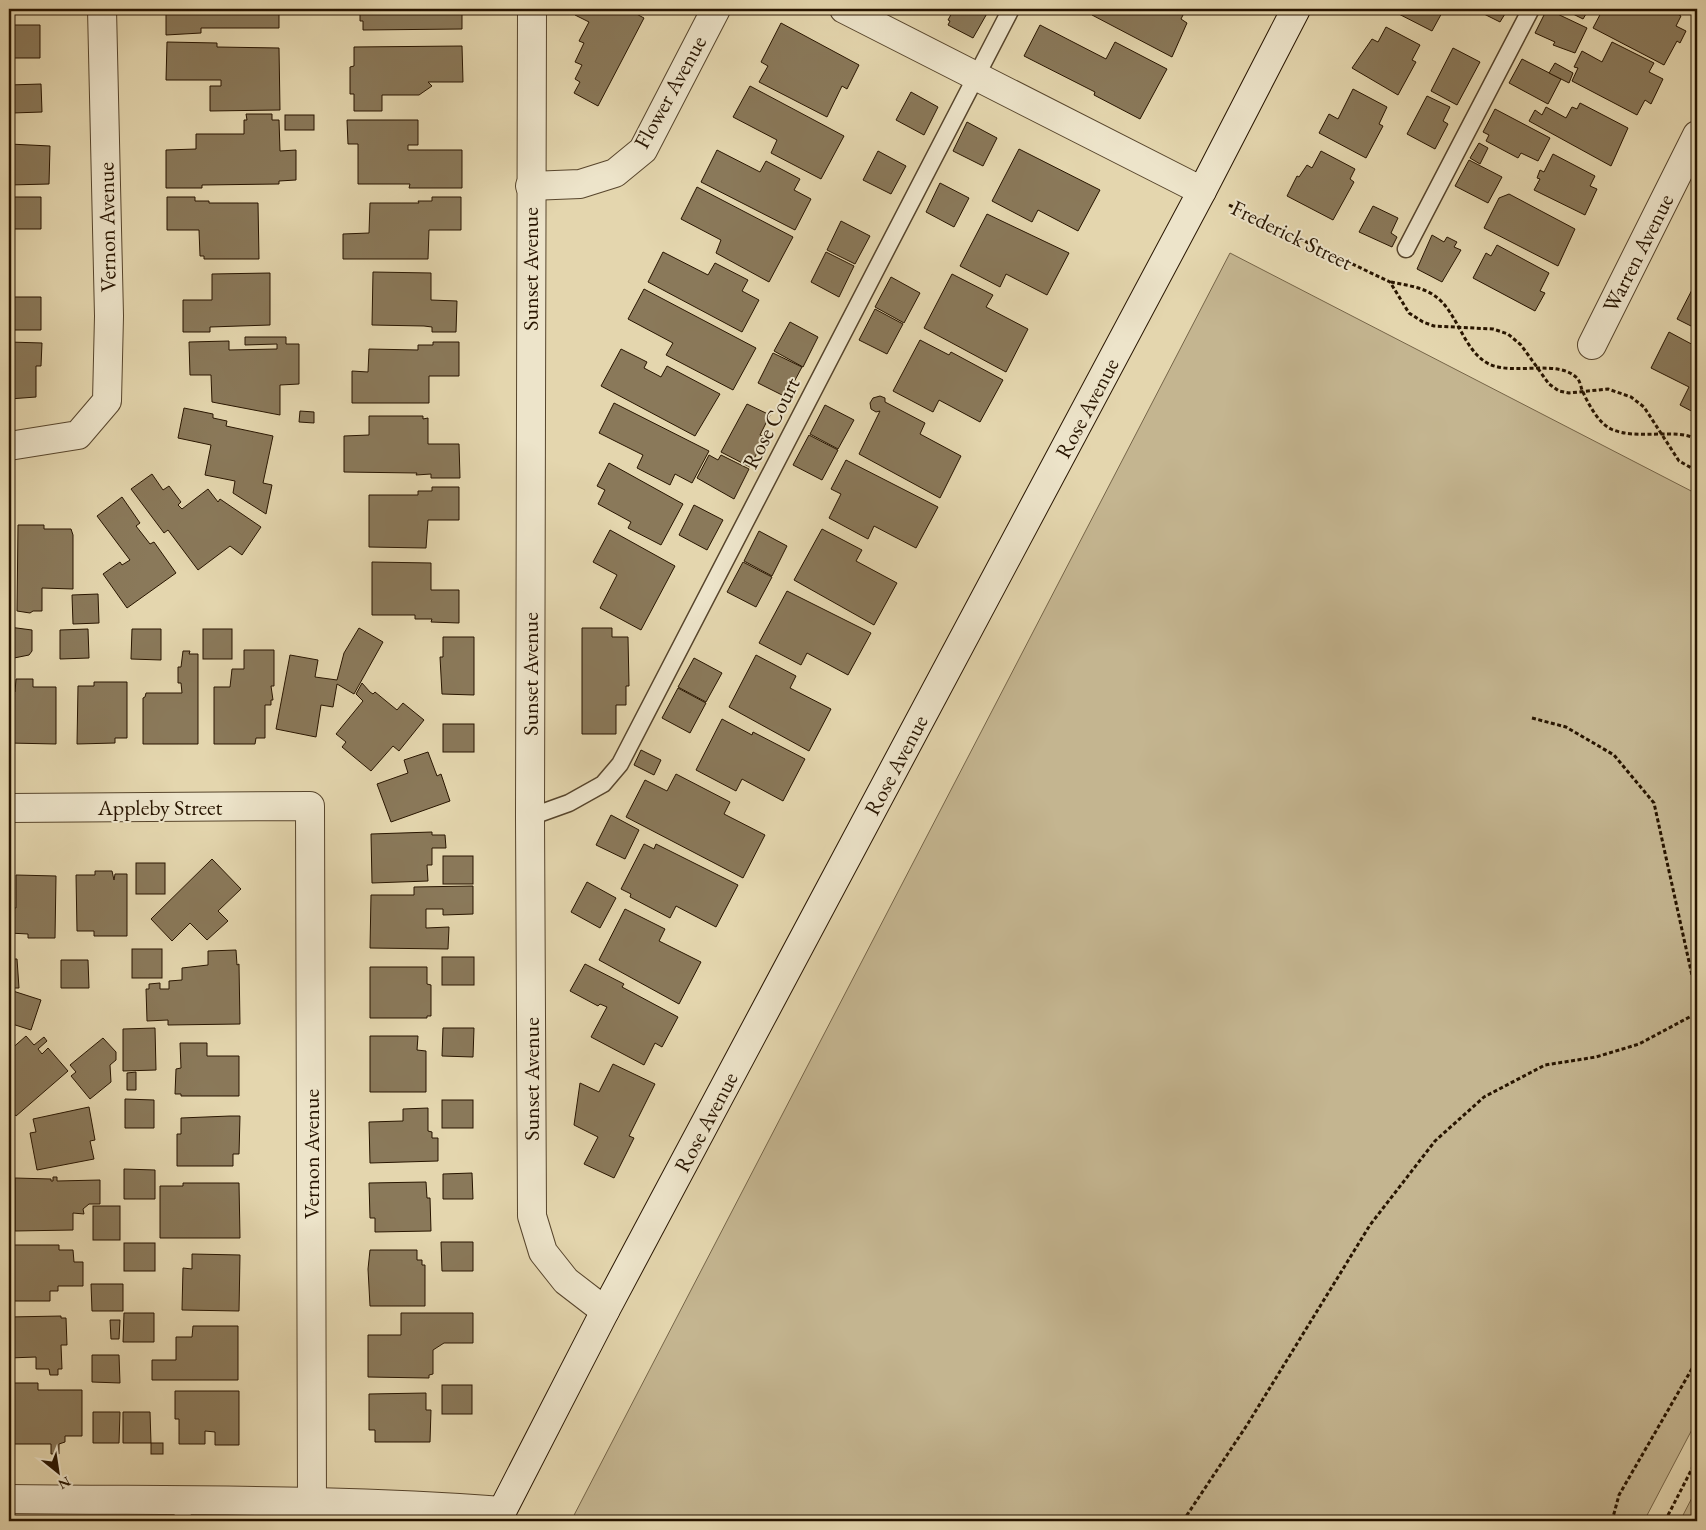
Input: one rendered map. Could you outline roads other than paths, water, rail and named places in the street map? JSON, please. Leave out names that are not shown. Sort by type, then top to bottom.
[{"type":"street","name":"Vernon Avenue","points":[[9,446],[78,435],[107,401],[109,316],[102,9]]},
{"type":"street","name":"Sunset Avenue","points":[[532,9],[530,186],[532,1216],[543,1252],[566,1281],[605,1311]]},
{"type":"street","name":"Flower Avenue","points":[[530,186],[580,184],[615,173],[643,150],[716,9]]},
{"type":"street","points":[[844,9],[1202,191]]},
{"type":"street","name":"Rose Avenue","points":[[499,1516],[605,1311],[1202,191],[1296,9]]},
{"type":"street","name":"Warren Avenue","points":[[1592,345],[1697,135]]},
{"type":"street","name":"Vernon Avenue","points":[[310,806],[312,1503]]},
{"type":"street","name":"Appleby Street","points":[[9,808],[310,806]]},
{"type":"street","points":[[9,1500],[183,1511],[312,1503],[442,1506],[499,1516]]},
{"type":"lane","name":"Rose Court","points":[[530,817],[569,803],[602,784],[620,764],[1011,9]]},
{"type":"lane","points":[[1406,249],[1531,9]]}]
